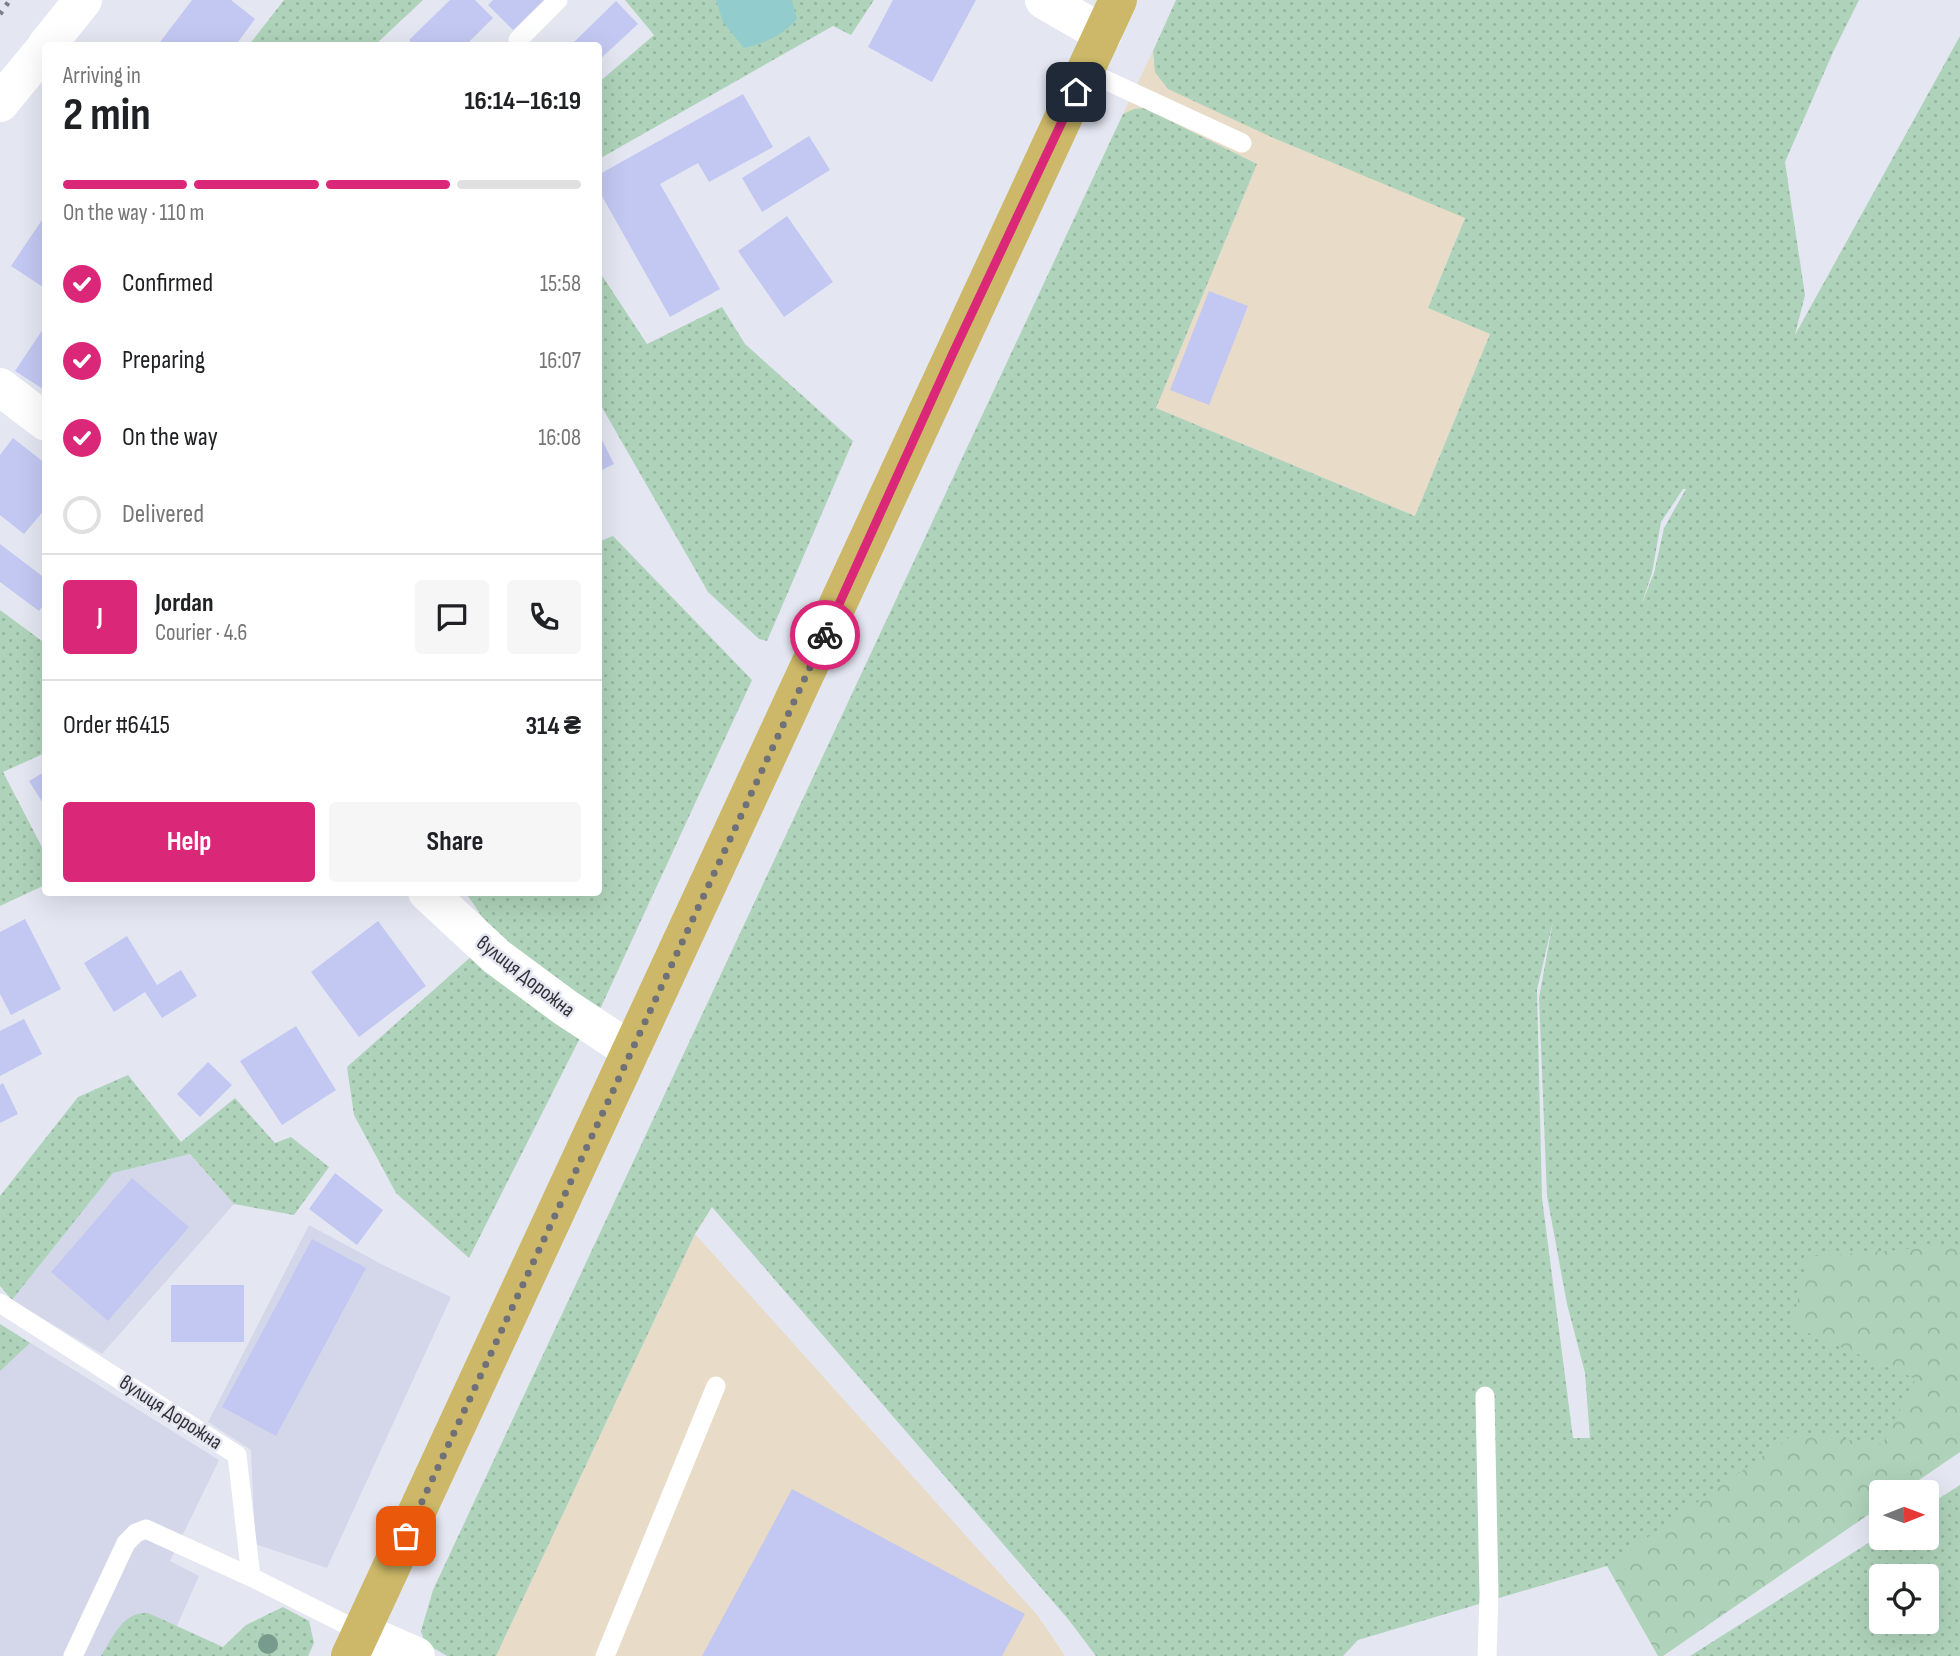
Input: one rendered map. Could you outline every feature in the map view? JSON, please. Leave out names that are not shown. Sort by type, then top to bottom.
[{"type":"main road","points":[[356,1644],[1110,17]]},
{"type":"street","points":[[49,42],[83,0]]},
{"type":"street","points":[[1044,0],[1110,17]]},
{"type":"street","points":[[0,103],[42,51]]},
{"type":"street","points":[[0,387],[42,419]]},
{"type":"street","name":"вулиця Дорожна","points":[[431,896],[497,957],[566,1008],[631,1051]]},
{"type":"street","points":[[356,1644],[416,1656]]},
{"type":"lane","points":[[518,40],[558,0]]},
{"type":"lane","points":[[1086,71],[1241,142]]},
{"type":"lane","name":"вулиця Дорожна","points":[[0,1303],[237,1455],[251,1577]]},
{"type":"lane","points":[[605,1656],[716,1386]]},
{"type":"lane","points":[[1485,1396],[1489,1595],[1487,1656]]},
{"type":"lane","points":[[73,1656],[126,1542],[136,1532],[146,1529],[251,1577],[356,1644]]},
{"type":"shaded area","points":[[716,0],[792,0],[797,19],[773,38],[744,48],[723,22]]},
{"type":"shaded area","points":[[1153,51],[1153,61],[1269,136],[1465,217],[1428,308],[1490,334],[1415,516],[1156,408],[1257,164],[1134,109],[1123,114]]},
{"type":"shaded area","points":[[190,1154],[234,1204],[102,1354],[12,1300],[113,1173]]},
{"type":"shaded area","points":[[309,1225],[383,1265],[451,1297],[327,1568],[255,1544],[251,1450],[208,1422]]},
{"type":"shaded area","points":[[695,1234],[1038,1616],[1065,1656],[496,1656]]},
{"type":"shaded area","points":[[0,1324],[219,1460],[170,1561],[199,1576],[176,1628],[148,1613],[128,1656],[0,1656]]},
{"type":"green space","points":[[284,0],[423,0],[378,42],[251,42]]},
{"type":"green space","points":[[625,0],[874,0],[851,35],[833,26],[602,157],[602,80],[654,35]]},
{"type":"green space","points":[[1176,0],[1859,0],[1785,162],[1805,295],[1795,335],[1960,36],[1960,1263],[1911,1449],[1607,1566],[1358,1640],[1343,1656],[1096,1656],[1068,1619],[712,1207],[695,1234],[496,1656],[447,1656],[425,1643],[421,1631],[433,1590],[1123,114],[1144,108],[1257,164],[1156,408],[1415,516],[1490,334],[1428,308],[1465,218],[1269,136],[1168,89],[1155,72],[1153,51]],"holes":[[[1683,489],[1686,489],[1664,528],[1654,573],[1641,606],[1652,573],[1661,522]],[[1553,921],[1539,998],[1547,1196],[1567,1304],[1585,1373],[1590,1438],[1573,1438],[1542,1198],[1537,990]]]},
{"type":"green space","points":[[602,276],[647,344],[722,307],[745,344],[853,441],[767,641],[759,639],[708,592],[602,407]]},
{"type":"green space","points":[[613,536],[752,680],[596,1018],[489,927],[468,896],[602,896],[602,540]]},
{"type":"green space","points":[[0,610],[42,641],[42,754],[3,772],[42,847],[42,886],[0,906]]},
{"type":"green space","points":[[474,954],[581,1036],[469,1258],[396,1193],[354,1115],[347,1067]]},
{"type":"green space","points":[[128,1075],[181,1142],[235,1098],[275,1143],[291,1137],[329,1167],[294,1215],[234,1204],[190,1154],[113,1173],[12,1300],[0,1286],[0,1196],[78,1097]]},
{"type":"green space","points":[[1960,1245],[1960,1452],[1919,1480],[1869,1480],[1869,1514],[1663,1656],[1658,1656],[1607,1566],[1797,1432],[1882,1445],[1916,1379],[1792,1326],[1807,1257]]},
{"type":"green space","points":[[0,1324],[30,1343],[0,1371]]},
{"type":"green space","points":[[1960,1485],[1960,1656],[1690,1656],[1869,1543],[1869,1550],[1939,1550],[1939,1498]]},
{"type":"green space","points":[[283,1607],[309,1621],[314,1643],[308,1656],[101,1656],[125,1621],[139,1613],[148,1613],[223,1647],[246,1625]]},
{"type":"building","points":[[192,0],[231,0],[255,19],[238,42],[160,42]]},
{"type":"building","points":[[450,0],[475,0],[493,18],[469,42],[409,40]]},
{"type":"building","points":[[493,0],[544,0],[513,30],[488,5]]},
{"type":"building","points":[[893,0],[976,0],[932,82],[868,47]]},
{"type":"building","points":[[616,1],[638,24],[602,57],[602,42],[574,42]]},
{"type":"building","points":[[743,94],[773,147],[709,182],[698,163],[660,184],[720,289],[670,317],[602,196],[602,173]]},
{"type":"building","points":[[809,136],[830,170],[762,212],[742,178]]},
{"type":"building","points":[[787,216],[833,282],[784,317],[738,251]]},
{"type":"building","points":[[42,220],[42,286],[11,266]]},
{"type":"building","points":[[1209,291],[1248,306],[1209,405],[1170,390]]},
{"type":"building","points":[[42,330],[42,388],[15,371]]},
{"type":"building","points":[[13,438],[42,461],[42,513],[24,534],[0,515],[0,455]]},
{"type":"building","points":[[602,440],[614,464],[602,470]]},
{"type":"building","points":[[0,544],[42,576],[42,607],[39,611],[0,582]]},
{"type":"building","points":[[42,773],[42,802],[29,781]]},
{"type":"building","points":[[25,919],[61,989],[11,1015],[0,994],[0,932]]},
{"type":"building","points":[[378,921],[426,986],[359,1037],[311,972]]},
{"type":"building","points":[[127,936],[157,985],[181,970],[197,996],[162,1018],[145,992],[114,1012],[84,963]]},
{"type":"building","points":[[24,1019],[42,1054],[0,1076],[0,1031]]},
{"type":"building","points":[[296,1026],[336,1090],[282,1125],[240,1061]]},
{"type":"building","points":[[208,1062],[232,1085],[200,1117],[177,1094]]},
{"type":"building","points":[[3,1083],[18,1114],[0,1123],[0,1085]]},
{"type":"building","points":[[335,1173],[383,1210],[357,1245],[309,1209]]},
{"type":"building","points":[[132,1178],[189,1227],[108,1321],[51,1272]]},
{"type":"building","points":[[312,1239],[366,1268],[276,1436],[222,1407]]},
{"type":"building","points":[[171,1285],[244,1285],[244,1342],[171,1342]]},
{"type":"building","points":[[792,1489],[1025,1614],[1002,1656],[702,1656]]},
{"type":"railway","points":[[0,14],[10,0]]},
{"type":"way so far","points":[[406,1536],[825,635]]},
{"type":"route","points":[[825,635],[953,353],[1076,92]]}]
